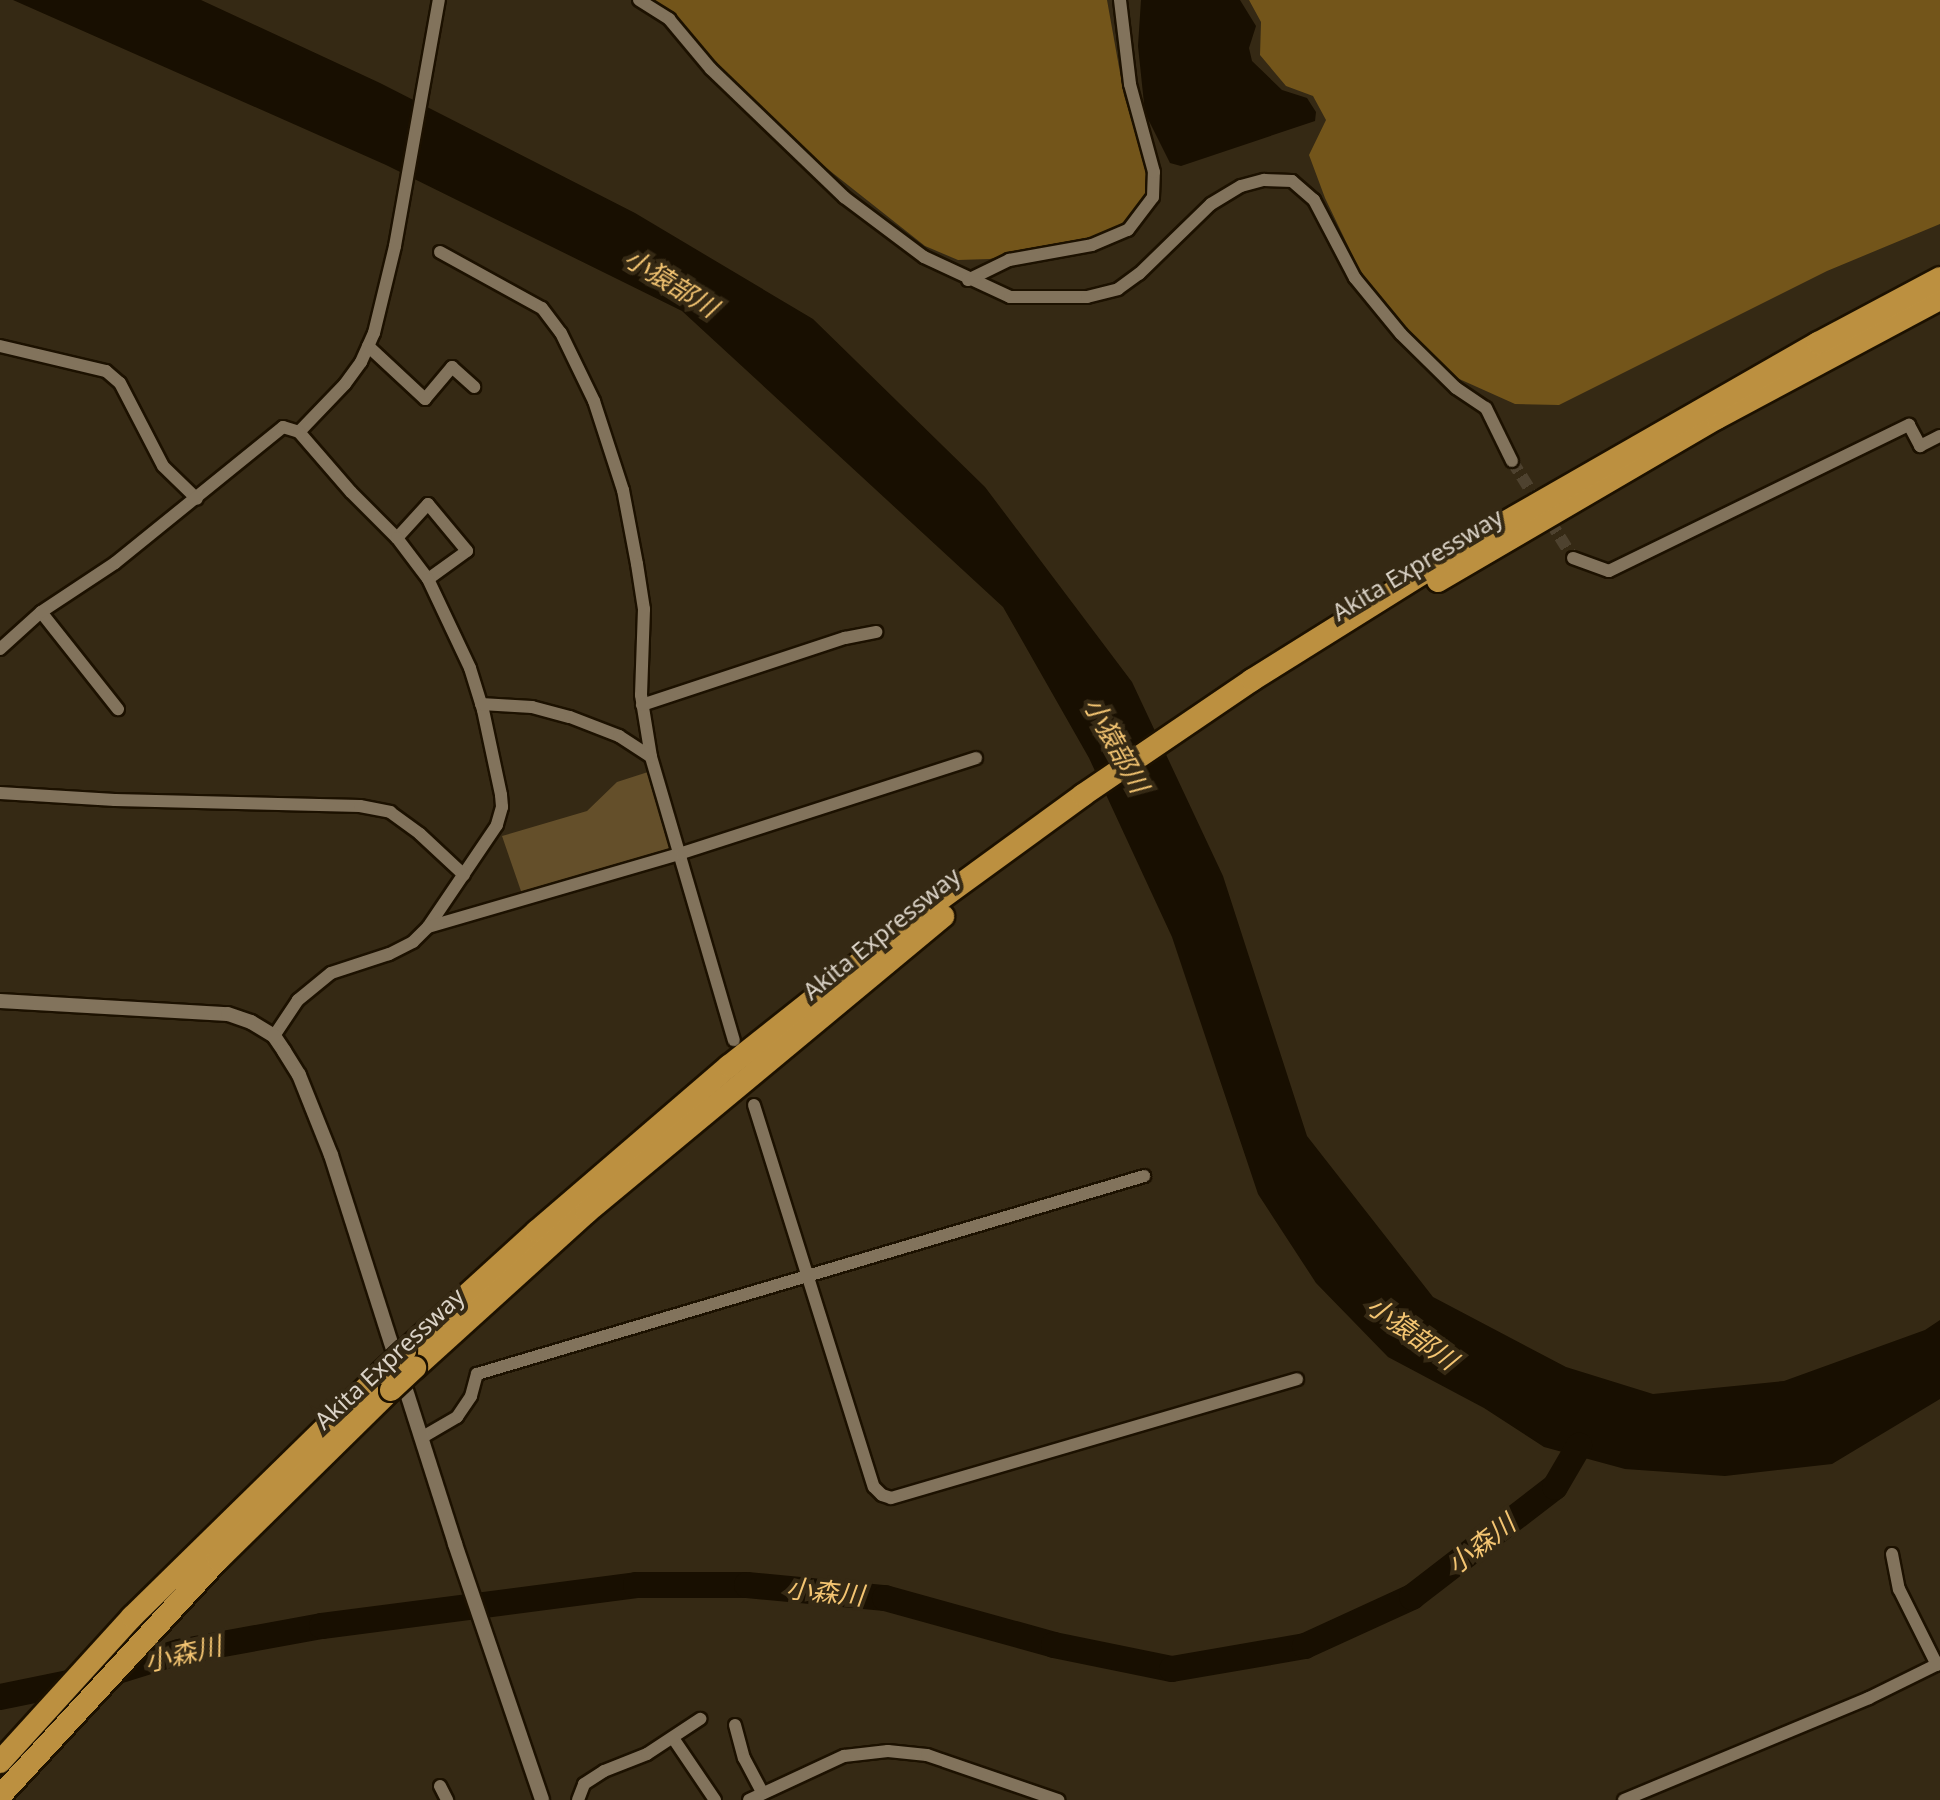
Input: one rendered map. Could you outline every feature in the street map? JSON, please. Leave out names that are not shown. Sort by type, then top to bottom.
[{"type":"highway","points":[[1865,317],[1940,271]]},
{"type":"highway","name":"Akita Expressway","points":[[0,1762],[196,1553],[410,1359],[1002,862],[1255,686],[1502,524],[1865,317],[1940,278]]},
{"type":"highway","name":"Akita Expressway","points":[[1255,686],[1812,366],[1940,302]]},
{"type":"highway","name":"Akita Expressway","points":[[2,1798],[95,1692],[386,1382]]},
{"type":"highway","points":[[0,1755],[64,1691]]},
{"type":"street","points":[[639,0],[669,19],[711,69],[844,197],[924,257],[1010,297],[1087,297],[1118,289],[1139,274],[1211,204],[1241,186],[1264,180],[1292,181],[1314,200],[1355,278],[1401,334],[1456,388],[1486,408],[1512,461]]},
{"type":"street","points":[[968,280],[1009,260],[1092,245],[1128,230],[1153,197],[1154,172],[1130,84],[1120,0]]},
{"type":"street","points":[[299,432],[345,384],[368,346],[395,246],[442,1]]},
{"type":"street","points":[[440,252],[542,308],[561,333],[594,401],[623,490],[637,564],[644,609],[642,705],[651,757],[682,853],[734,1040]]},
{"type":"street","points":[[0,346],[106,371],[120,383],[163,466],[197,499]]},
{"type":"street","points":[[368,346],[425,399],[452,367],[474,387]]},
{"type":"street","points":[[1573,558],[1609,571],[1909,425],[1920,446],[1940,436]]},
{"type":"street","points":[[0,649],[41,612],[115,563],[283,427],[299,432],[351,492],[397,538],[428,579],[470,668],[481,704],[502,807],[497,825],[428,927],[413,942],[389,954],[331,973],[298,1000],[274,1036]]},
{"type":"street","points":[[397,538],[428,504],[467,551],[428,579]]},
{"type":"street","points":[[41,612],[118,709]]},
{"type":"street","points":[[642,705],[845,638],[876,632]]},
{"type":"street","points":[[481,704],[532,707],[570,717],[619,736],[651,757]]},
{"type":"street","points":[[428,927],[682,853],[976,758]]},
{"type":"street","points":[[0,793],[115,800],[360,806],[390,812],[420,834],[464,875]]},
{"type":"street","points":[[0,1001],[228,1014],[274,1036],[299,1075],[331,1155],[537,1799]]},
{"type":"street","points":[[754,1105],[874,1487],[891,1498],[1297,1379]]},
{"type":"street","points":[[421,1438],[457,1417],[471,1396],[477,1374],[1144,1176]]},
{"type":"street","points":[[1624,1800],[1869,1698],[1938,1664],[1899,1589],[1892,1554]]},
{"type":"street","points":[[578,1800],[584,1784],[673,1738],[700,1719]]},
{"type":"street","points":[[735,1725],[744,1758],[763,1793]]},
{"type":"street","points":[[673,1738],[715,1800]]},
{"type":"street","points":[[749,1800],[844,1756],[888,1751],[927,1755],[1058,1800]]},
{"type":"street","points":[[440,1786],[447,1800]]},
{"type":"shaded area","points":[[651,0],[1107,0],[1124,95],[1147,170],[1146,197],[1125,224],[1094,240],[1024,250],[990,259],[958,260],[925,246],[815,159],[705,55],[673,13]]},
{"type":"shaded area","points":[[1249,0],[1940,0],[1940,224],[1827,271],[1559,405],[1515,404],[1457,378],[1398,323],[1362,275],[1325,198],[1309,155],[1326,120],[1313,96],[1286,86],[1260,55],[1261,22]]},
{"type":"shaded area","points":[[648,772],[673,849],[522,894],[502,836],[587,811],[617,782]]},
{"type":"water","name":"小猿部川","points":[[13,0],[201,0],[380,83],[635,213],[813,319],[985,487],[1132,682],[1223,876],[1307,1136],[1433,1297],[1566,1367],[1653,1394],[1784,1381],[1925,1330],[1940,1320],[1940,1399],[1832,1464],[1725,1476],[1625,1469],[1544,1447],[1484,1408],[1388,1357],[1316,1283],[1258,1194],[1172,937],[1089,758],[1003,607],[682,311],[386,165]]},
{"type":"water","points":[[1141,0],[1240,0],[1256,26],[1249,48],[1252,61],[1282,90],[1307,98],[1316,112],[1315,121],[1181,166],[1170,163],[1145,113],[1138,46]]},
{"type":"waterway","name":"小森川","points":[[0,1697],[98,1677],[179,1652],[322,1626],[636,1585],[747,1585],[885,1598],[1054,1645],[1172,1669],[1305,1646],[1412,1597],[1555,1487],[1579,1446]]},
{"type":"tunnel","points":[[1512,461],[1573,558]]}]
